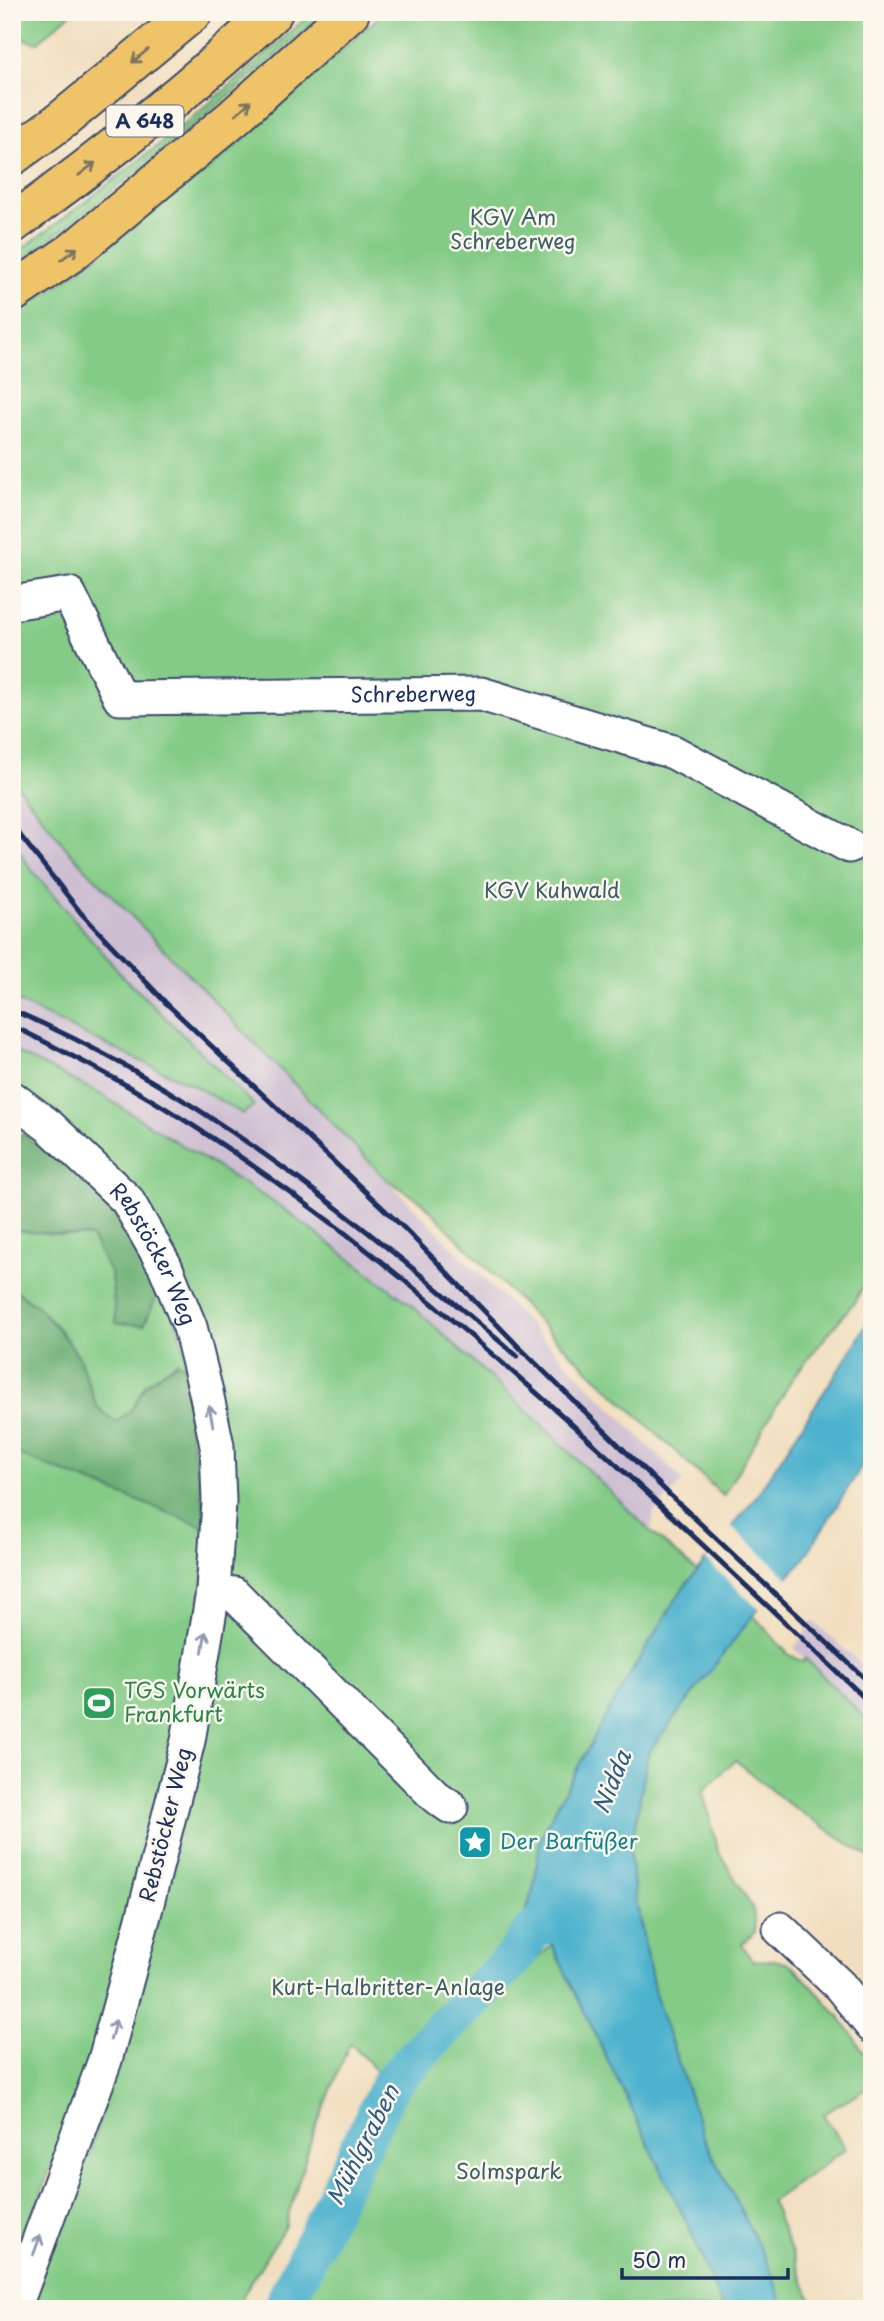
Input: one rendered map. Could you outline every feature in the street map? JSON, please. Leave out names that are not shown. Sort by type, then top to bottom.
[{"type":"highway","name":"A 648","points":[[12,156],[62,120],[193,12]]},
{"type":"highway","name":"A 648","points":[[12,224],[85,171],[225,57],[273,12]]},
{"type":"highway","points":[[12,293],[71,253],[234,117],[350,12]]},
{"type":"street","name":"Schreberweg","points":[[12,603],[69,594],[120,698],[481,694],[673,752],[849,846]]},
{"type":"street","name":"Rebstöcker Weg","points":[[12,1098],[48,1126],[127,1200],[165,1266],[190,1327],[217,1446],[219,1502],[213,1592],[188,1741],[105,2060],[14,2309]]},
{"type":"street","points":[[213,1592],[234,1594],[436,1797],[451,1807]]},
{"type":"street","points":[[780,1929],[839,1986],[872,2026]]},
{"type":"shaded area","points":[[12,779],[67,849],[683,1481],[654,1512],[651,1532],[540,1423],[409,1303],[281,1207],[95,1091],[12,1050],[12,999],[193,1085],[242,1114],[254,1105],[122,975],[31,869],[12,840]]},
{"type":"shaded area","points":[[813,1621],[872,1674],[872,1725],[794,1648]]},
{"type":"green space","points":[[12,12],[72,12],[37,43],[12,35]]},
{"type":"green space","points":[[312,12],[325,12],[172,143],[12,268],[12,256],[166,139],[241,77]]},
{"type":"green space","points":[[384,12],[872,12],[872,1271],[855,1301],[794,1376],[723,1496],[560,1343],[422,1202],[386,1179],[67,849],[12,779],[12,317],[75,273],[215,164]]},
{"type":"green space","points":[[12,840],[31,869],[122,975],[254,1105],[243,1114],[193,1085],[12,999]]},
{"type":"green space","name":"Kurt-Halbritter-Anlage","points":[[12,1050],[95,1091],[281,1207],[409,1303],[540,1423],[651,1532],[697,1571],[681,1591],[616,1698],[556,1807],[525,1917],[434,2037],[390,2085],[350,2043],[311,2140],[285,2226],[235,2309],[23,2309],[91,2149],[202,1740],[207,1371],[118,1184],[12,1082]]},
{"type":"green space","points":[[22,1133],[90,1183],[164,1279],[144,1325],[116,1323],[111,1274],[91,1237],[12,1230],[12,1148]]},
{"type":"green space","points":[[12,1230],[91,1237],[111,1274],[116,1323],[144,1325],[164,1279],[190,1368],[177,1362],[146,1384],[132,1409],[116,1422],[97,1407],[78,1355],[58,1328],[37,1306],[12,1288]]},
{"type":"green space","points":[[12,1288],[37,1306],[78,1355],[97,1407],[116,1422],[132,1409],[146,1384],[178,1362],[190,1368],[189,1426],[208,1528],[12,1452]]},
{"type":"green space","name":"TGS Vorwärts Frankfurt","points":[[12,1452],[208,1528],[196,1650],[92,2059],[12,2269]]},
{"type":"green space","points":[[753,1615],[788,1654],[803,1662],[805,1658],[872,1725],[872,1859],[783,1800],[735,1760],[703,1791],[718,1850],[753,1909],[755,1932],[742,1944],[752,1961],[775,1960],[792,1965],[840,2017],[872,2064],[872,2086],[823,2114],[846,2149],[771,2202],[815,2309],[785,2309],[768,2264],[703,2136],[655,1994],[635,1896],[630,1854],[648,1753]]},
{"type":"green space","name":"Solmspark","points":[[552,1945],[690,2229],[723,2309],[303,2309],[385,2099]]},
{"type":"water","name":"Nidda","points":[[872,1315],[872,1450],[803,1560],[753,1615],[648,1753],[630,1854],[635,1896],[655,1994],[703,2136],[768,2264],[785,2309],[723,2309],[690,2229],[552,1945],[532,1932],[525,1917],[535,1881],[540,1839],[616,1698],[681,1591],[755,1498]]},
{"type":"pier","points":[[729,1524],[790,1580],[761,1611],[703,1557]]},
{"type":"waterway","name":"Mühlgraben","points":[[282,2309],[390,2085],[512,1960],[532,1932],[576,1901]]},
{"type":"railway","points":[[12,825],[81,913],[166,1003],[405,1229],[518,1346],[670,1495],[872,1685]]},
{"type":"railway","points":[[12,1010],[82,1042],[149,1079],[214,1120],[339,1210],[517,1356]]},
{"type":"railway","points":[[12,1026],[108,1075],[178,1116],[279,1184],[345,1233],[414,1288],[548,1403],[872,1705]]},
{"type":"place","name":"TGS Vorwärts Frankfurt","points":[[99,1703]]},
{"type":"place","name":"Der Barfüßer","points":[[475,1842]]},
{"type":"park label","name":"KGV Am Schreberweg","points":[[513,230]]},
{"type":"park label","name":"KGV Kuhwald","points":[[552,891]]}]
